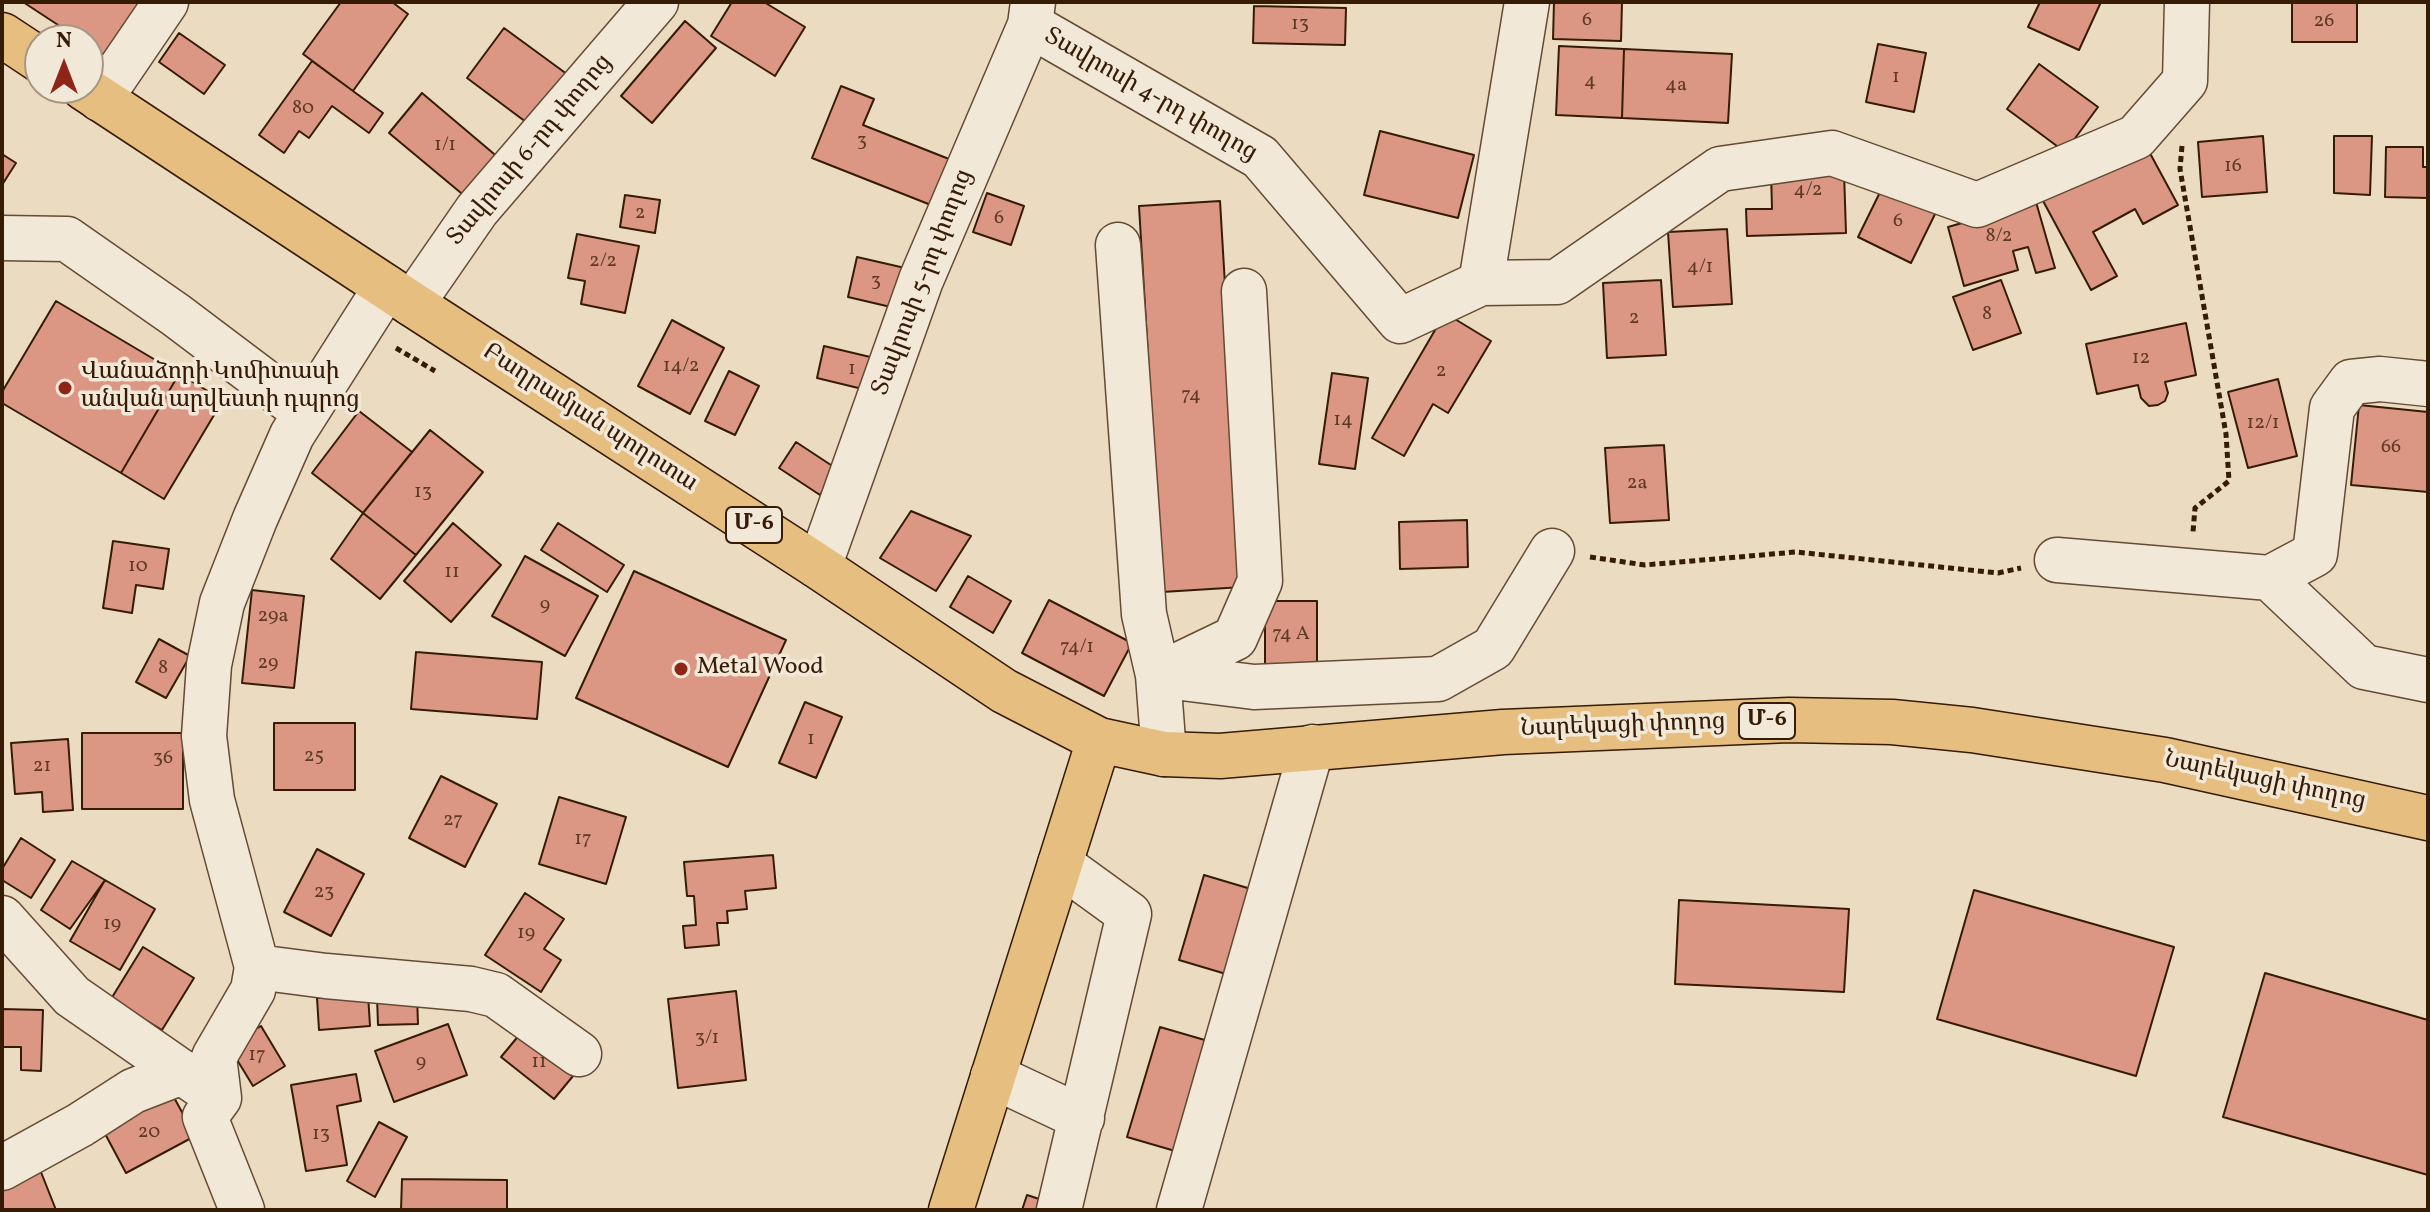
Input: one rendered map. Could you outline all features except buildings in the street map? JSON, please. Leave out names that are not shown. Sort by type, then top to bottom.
[{"type":"main road","points":[[2,35],[24,49]]},
{"type":"main road","name":"Բաղրամյան պողոտա","points":[[104,101],[1004,691],[1099,740]]},
{"type":"main road","name":"Նարեկացի փողոց","points":[[1099,740],[1164,754],[1220,756],[1519,731],[1789,720],[1892,722],[1972,730],[2165,760],[2428,818]]},
{"type":"main road","points":[[951,1210],[1099,740]]},
{"type":"street","points":[[104,78],[166,2]]},
{"type":"street","name":"Տավրոսի 6-րդ փողոց","points":[[257,967],[212,800],[204,736],[209,665],[222,603],[273,477],[306,413],[399,296],[656,2]]},
{"type":"street","points":[[1527,2],[1481,283],[1557,282],[1720,169],[1832,153],[1977,205],[2136,137],[2185,81],[2187,2]]},
{"type":"street","name":"Տավրոսի 4-րդ փողոց","points":[[1032,14],[1260,157],[1400,321],[1481,283]]},
{"type":"street","name":"Տավրոսի 5-րդ փողոց","points":[[816,565],[825,550],[921,280],[1032,14]]},
{"type":"street","points":[[2,238],[67,239],[176,315],[306,413]]},
{"type":"street","points":[[1118,245],[1144,614],[1158,675],[1164,754]]},
{"type":"street","points":[[1158,675],[1235,638],[1260,581],[1244,291]]},
{"type":"street","points":[[2057,560],[2270,578],[2315,554],[2332,408],[2351,382],[2380,379],[2428,384]]},
{"type":"street","points":[[1158,675],[1254,687],[1438,679],[1493,648],[1552,551]]},
{"type":"street","points":[[2270,578],[2364,667],[2428,680]]},
{"type":"street","points":[[1179,1210],[1312,747]]},
{"type":"street","points":[[1059,1210],[1129,914],[1060,864]]},
{"type":"street","points":[[2,918],[72,996],[219,1098]]},
{"type":"street","points":[[242,1210],[205,1117],[219,1098],[214,1057],[253,990],[257,967],[471,989],[496,995],[579,1054]]},
{"type":"street","points":[[2,1168],[80,1125],[133,1091],[182,1072]]},
{"type":"street","points":[[993,1076],[1082,1118]]},
{"type":"path","points":[[2182,140],[2180,169],[2226,434],[2229,481],[2195,508],[2189,571]]},
{"type":"path","points":[[1552,551],[1645,565],[1796,552],[1998,573]]},
{"type":"place","name":"Վանաձորի Կոմիտասի անվան արվեստի դպրոց","points":[[65,388]]},
{"type":"place","name":"Metal Wood","points":[[681,669]]}]
